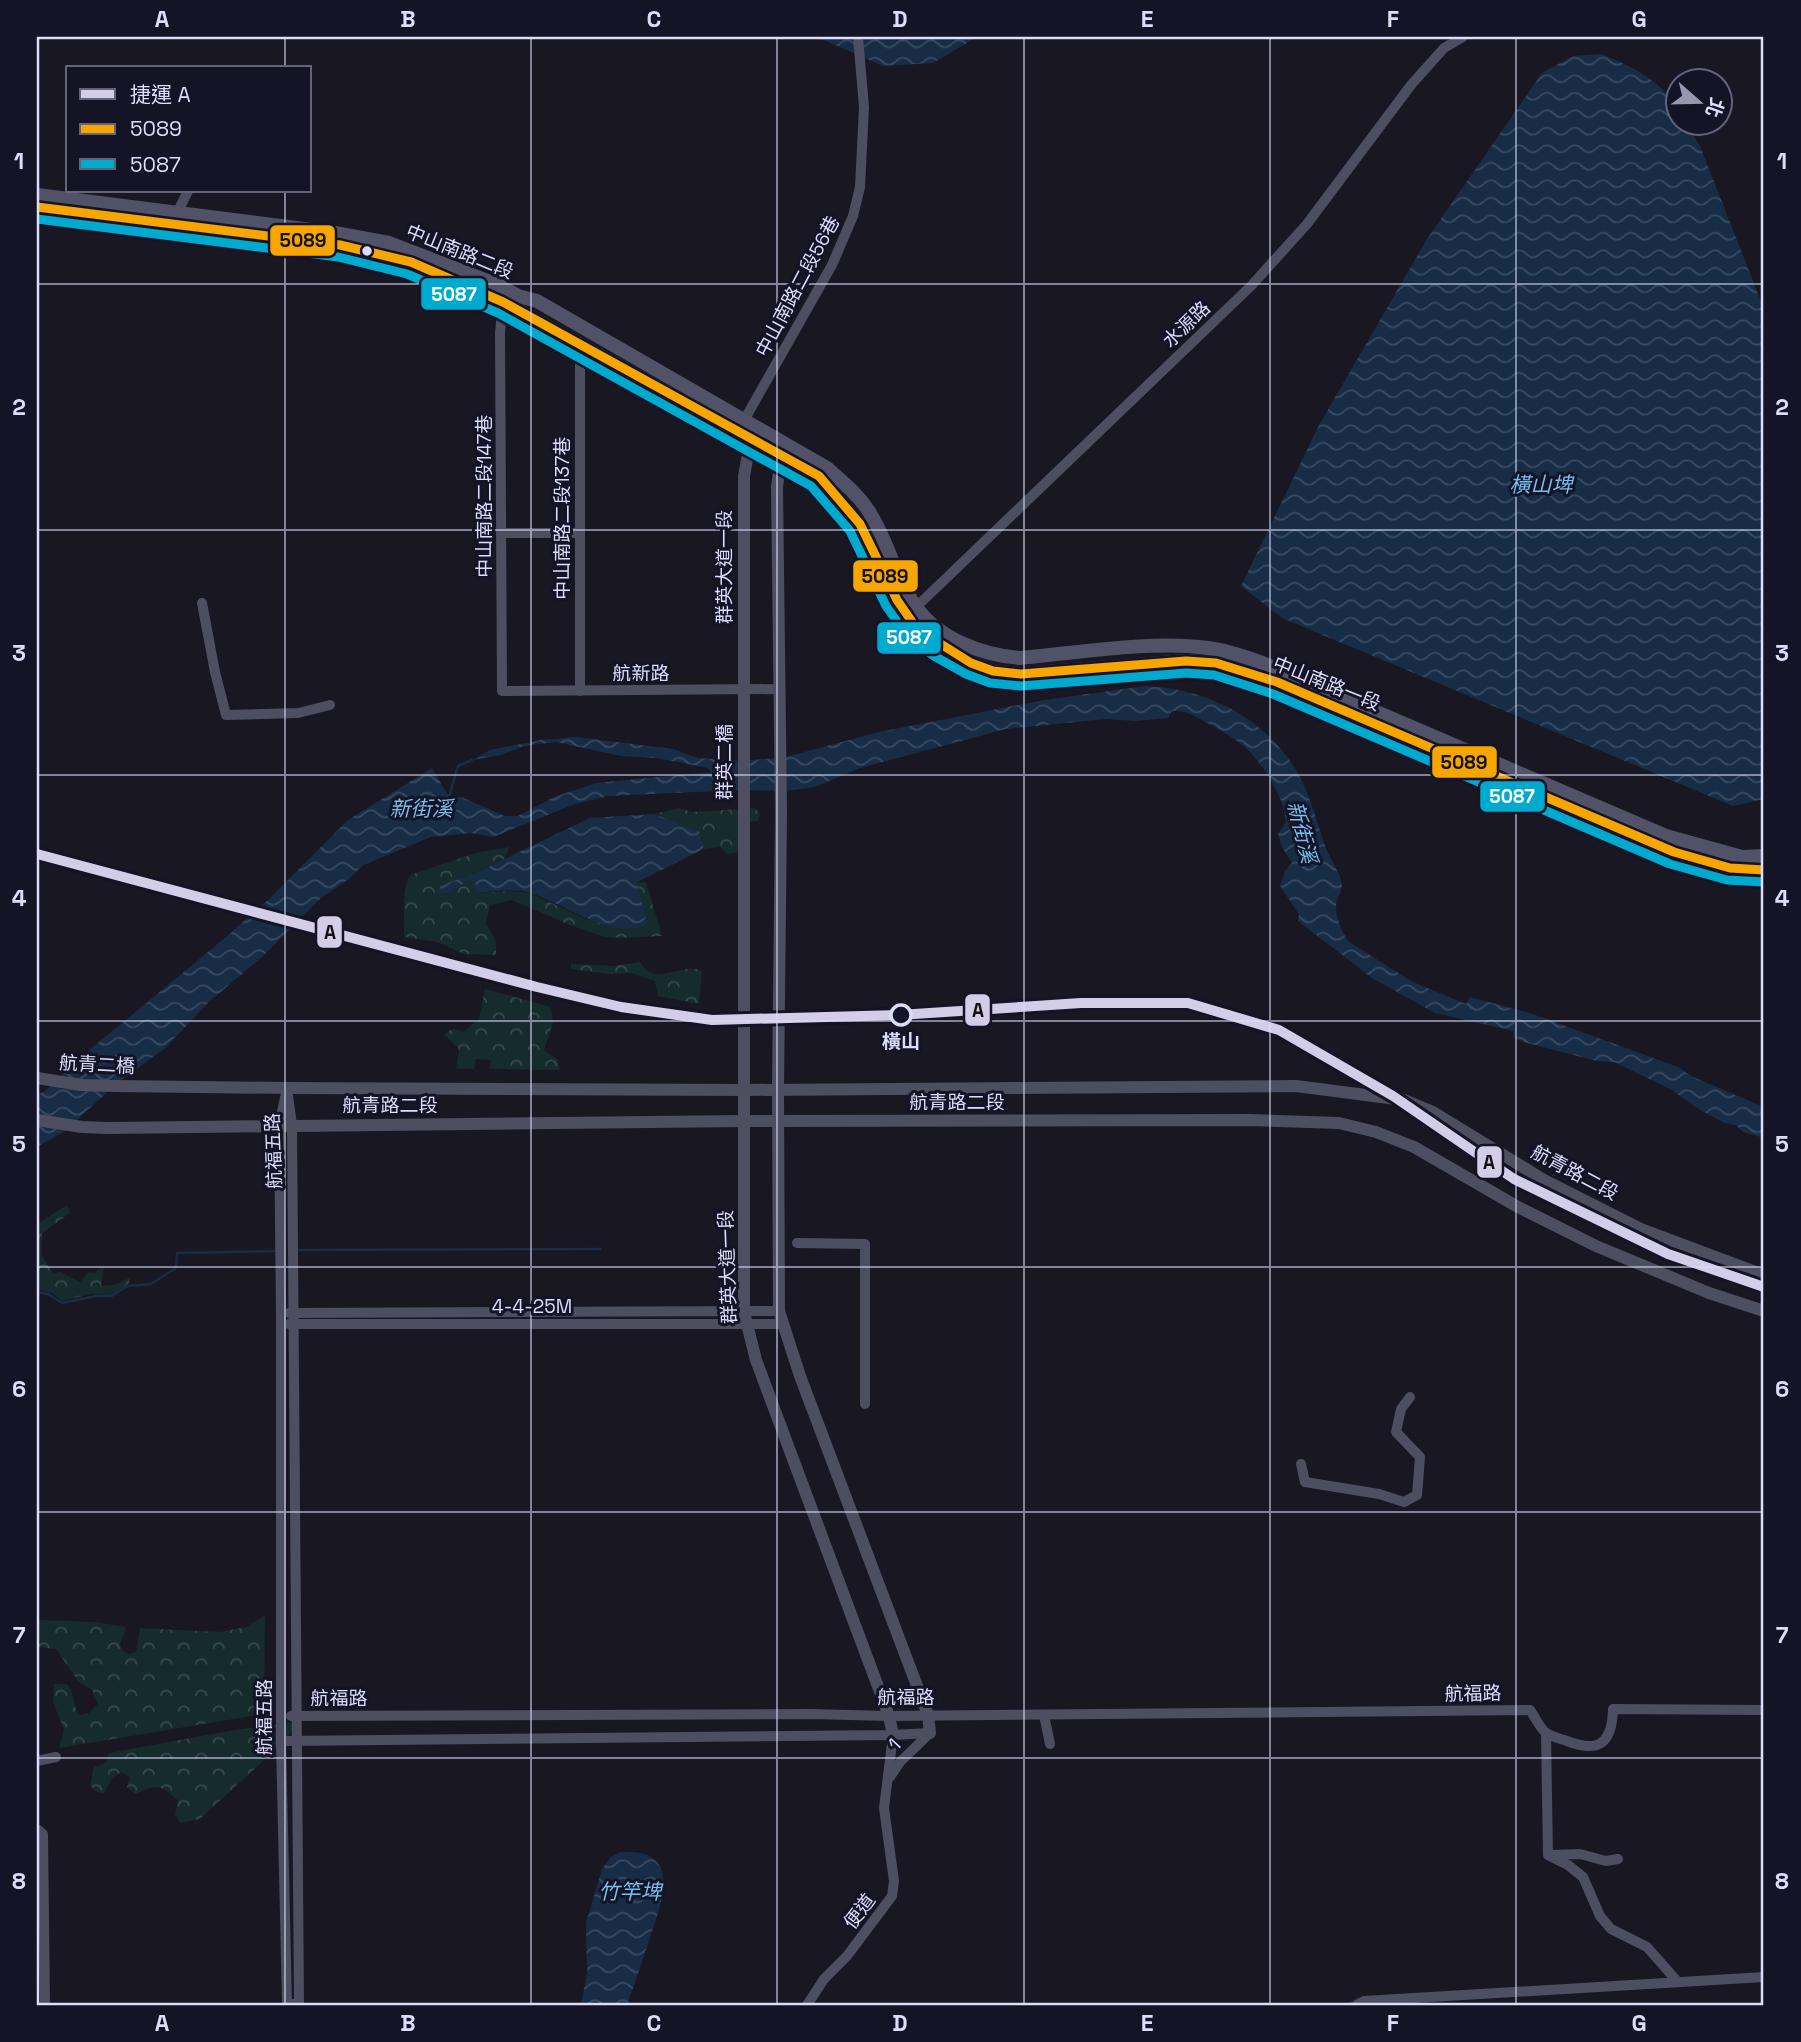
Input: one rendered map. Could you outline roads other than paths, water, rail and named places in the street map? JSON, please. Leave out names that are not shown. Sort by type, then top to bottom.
[{"type":"main road","name":"中山南路二段","points":[[37,195],[335,233],[389,243],[415,252],[498,285],[518,296],[537,301],[823,472]]},
{"type":"main road","name":"中山南路二段","points":[[37,207],[340,245],[388,255],[466,284],[580,345],[747,428]]},
{"type":"main road","name":"中山南路一段","points":[[823,472],[860,524],[897,600],[961,643],[999,656],[1020,658],[1179,646],[1237,654],[1666,836],[1742,857],[1764,856]]},
{"type":"main road","name":"中山南路一段","points":[[912,611],[917,629],[971,663],[993,671],[1021,674],[1186,661],[1216,663],[1277,682],[1674,852],[1704,863],[1733,869],[1764,870]]},
{"type":"street","name":"中山南路二段56巷","points":[[747,428],[832,265],[853,216],[860,187],[863,107],[858,37]]},
{"type":"street","name":"水源路","points":[[912,611],[1251,286],[1307,224],[1411,85],[1444,48],[1463,37]]},
{"type":"street","points":[[177,213],[188,192]]},
{"type":"street","name":"中山南路二段147巷","points":[[502,691],[500,332],[503,302]]},
{"type":"street","name":"中山南路二段137巷","points":[[580,345],[580,691]]},
{"type":"street","name":"群英大道一段","points":[[743,709],[744,476],[747,428]]},
{"type":"street","points":[[782,448],[777,486],[781,813],[778,1089],[780,1318],[928,1715],[930,1733]]},
{"type":"street","points":[[501,533],[579,533]]},
{"type":"street","points":[[202,603],[226,715],[298,713],[330,705]]},
{"type":"street","name":"航新路","points":[[502,691],[780,689]]},
{"type":"street","name":"群英二橋","points":[[743,709],[744,814]]},
{"type":"street","name":"群英大道一段","points":[[744,814],[745,1317],[756,1360],[889,1716],[893,1735]]},
{"type":"street","name":"航青二橋","points":[[37,1078],[81,1085],[155,1086]]},
{"type":"street","name":"航青路二段","points":[[155,1086],[745,1090],[1296,1086],[1404,1100],[1433,1112],[1544,1180],[1641,1228],[1764,1275]]},
{"type":"street","name":"航福五路","points":[[287,2004],[281,1741],[281,1318],[288,1088]]},
{"type":"street","name":"航青路二段","points":[[37,1120],[108,1128],[745,1121],[1249,1120],[1339,1123],[1376,1132],[1414,1147],[1518,1207],[1596,1246],[1709,1293],[1764,1311]]},
{"type":"street","name":"航福五路","points":[[285,1126],[293,1251],[299,2004]]},
{"type":"street","points":[[797,1243],[865,1244],[865,1404]]},
{"type":"street","name":"4-4-25M","points":[[281,1318],[780,1318]]},
{"type":"street","points":[[1301,1464],[1304,1482],[1380,1494],[1404,1502],[1417,1495],[1420,1457],[1396,1433],[1401,1409],[1410,1397]]},
{"type":"street","points":[[1548,1855],[1546,1733],[1584,1747],[1597,1746],[1607,1739],[1613,1726],[1613,1709],[1764,1710]]},
{"type":"street","name":"航福路","points":[[282,1716],[889,1716],[1530,1710],[1546,1733]]},
{"type":"street","points":[[1044,1714],[1050,1744]]},
{"type":"street","name":"航福路","points":[[281,1741],[930,1733]]},
{"type":"street","name":"1","points":[[888,1780],[900,1762],[930,1733]]},
{"type":"street","name":"1","points":[[888,1780],[893,1735]]},
{"type":"street","points":[[37,1761],[56,1757]]},
{"type":"street","name":"便道","points":[[807,2005],[824,1979],[847,1956],[892,1896],[894,1881],[884,1808],[888,1780]]},
{"type":"street","points":[[37,1829],[43,1834],[45,2005]]},
{"type":"street","points":[[1548,1855],[1580,1854],[1606,1861],[1618,1859]]},
{"type":"street","points":[[1548,1855],[1583,1878],[1600,1916],[1611,1929],[1647,1947],[1677,1981]]},
{"type":"street","points":[[1357,2005],[1364,2001],[1764,1977]]},
{"type":"street","points":[[287,2004],[299,2004]]},
{"type":"water","points":[[817,37],[977,37],[933,63],[883,66]]},
{"type":"water","name":"橫山埤","points":[[1601,54],[1638,71],[1664,91],[1664,136],[1693,136],[1700,146],[1764,309],[1764,799],[1733,806],[1282,618],[1241,586],[1319,425],[1427,239],[1542,73],[1573,56]]},
{"type":"water","name":"新街溪","points":[[1146,686],[1189,693],[1230,708],[1248,719],[1281,749],[1304,785],[1325,846],[1339,876],[1342,885],[1336,911],[1348,941],[1411,981],[1466,1004],[1470,997],[1530,1013],[1678,1067],[1693,1077],[1764,1107],[1764,1138],[1725,1123],[1700,1110],[1672,1090],[1614,1062],[1597,1061],[1523,1042],[1513,1037],[1513,1031],[1435,1013],[1372,978],[1298,921],[1299,914],[1280,886],[1285,871],[1292,863],[1278,834],[1285,824],[1283,806],[1274,785],[1261,766],[1249,751],[1229,736],[1195,716],[1172,711],[1168,718],[1135,721],[1107,719],[1006,729],[860,768],[815,787],[785,791],[740,790],[608,796],[575,804],[493,837],[471,833],[431,837],[363,865],[349,879],[321,898],[262,957],[210,1001],[164,1049],[115,1085],[65,1131],[37,1147],[37,1094],[44,1092],[81,1057],[226,937],[269,899],[348,820],[432,768],[449,797],[461,797],[505,816],[518,816],[554,797],[596,783],[711,772],[708,768],[657,758],[621,756],[556,742],[524,746],[501,755],[472,760],[490,750],[541,740],[576,737],[673,749],[697,758],[743,761],[786,757],[879,732],[1044,700]]},
{"type":"water","points":[[654,814],[699,831],[704,849],[637,882],[647,924],[618,928],[588,919],[530,893],[476,893],[475,883],[468,880],[451,892],[438,894],[441,885],[471,875],[590,818]]},
{"type":"water","name":"竹竿埤","points":[[620,1852],[640,1853],[653,1859],[661,1868],[663,1894],[627,2005],[581,2005],[587,1973],[586,1923],[602,1869],[611,1857]]},
{"type":"waterway","name":"新街溪","points":[[449,797],[458,766],[472,760]]},
{"type":"waterway","points":[[298,1250],[600,1249]]},
{"type":"waterway","points":[[37,1292],[48,1294],[62,1303],[96,1296],[112,1296],[127,1286],[151,1284],[176,1268],[177,1253],[277,1251]]},
{"type":"waterway","points":[[1346,2005],[1359,1999]]},
{"type":"metro line","name":"A","points":[[37,854],[537,987],[621,1007],[712,1020],[899,1015],[1081,1003],[1188,1003],[1279,1030],[1393,1096],[1514,1179],[1668,1254],[1764,1287]]},
{"type":"place","name":"橫山","points":[[901,1015]]}]
